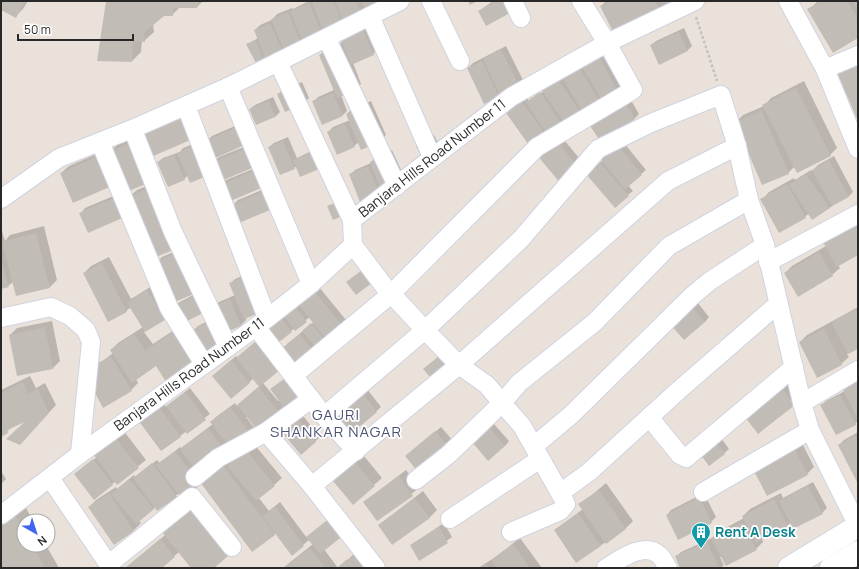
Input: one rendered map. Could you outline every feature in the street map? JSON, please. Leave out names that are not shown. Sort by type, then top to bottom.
[{"type":"main road","points":[[789,568],[858,526]]},
{"type":"main road","points":[[831,568],[858,552]]},
{"type":"street","points":[[1,199],[59,158],[132,130],[228,87],[327,39],[400,1]]},
{"type":"street","points":[[431,1],[460,61]]},
{"type":"street","points":[[512,1],[521,18]]},
{"type":"street","points":[[294,375],[391,294],[537,147],[633,90],[607,43],[581,1]]},
{"type":"street","points":[[788,1],[825,69],[858,149]]},
{"type":"street","name":"Banjara Hills Road Number 11","points":[[1,515],[80,454],[262,323],[311,284],[353,246],[352,220],[511,97],[607,43],[692,2]]},
{"type":"street","points":[[370,16],[432,157]]},
{"type":"street","points":[[327,39],[397,186]]},
{"type":"street","points":[[825,69],[858,55]]},
{"type":"street","points":[[278,62],[352,220]]},
{"type":"street","points":[[228,87],[311,284]]},
{"type":"street","points":[[324,416],[425,330],[521,239],[598,149],[651,123],[721,94],[737,146],[749,200],[765,245],[802,403],[810,430],[858,526]]},
{"type":"street","points":[[186,106],[262,323],[294,375],[311,399],[324,416],[356,451]]},
{"type":"street","points":[[132,130],[173,232],[228,347]]},
{"type":"street","points":[[100,142],[171,313],[204,364]]},
{"type":"street","points":[[312,486],[459,365],[668,181],[737,146]]},
{"type":"street","points":[[416,480],[448,455],[502,403],[519,383],[595,322],[668,246],[749,200]]},
{"type":"street","points":[[768,262],[858,214]]},
{"type":"street","points":[[450,519],[537,453],[571,415],[693,295],[710,281],[765,245]]},
{"type":"street","points":[[353,246],[391,294],[459,365],[487,385],[522,426],[560,492],[566,504],[560,511],[511,532]]},
{"type":"street","points":[[560,492],[589,472],[778,304]]},
{"type":"street","points":[[1,318],[51,307],[70,316],[86,330],[91,342],[80,454]]},
{"type":"street","points":[[650,417],[680,455],[686,458],[794,367]]},
{"type":"street","points":[[802,403],[858,370]]},
{"type":"street","points":[[195,477],[218,458],[266,432],[311,399]]},
{"type":"street","points":[[703,492],[810,430]]},
{"type":"street","points":[[266,432],[312,486],[376,568]]},
{"type":"street","points":[[50,478],[110,566],[192,497],[232,547]]},
{"type":"street","points":[[606,568],[632,553],[649,550],[658,553],[668,568]]},
{"type":"path","points":[[692,2],[721,94]]},
{"type":"building","points":[[1,1],[25,1],[16,18],[1,10]]},
{"type":"building","points":[[106,1],[198,1],[197,8],[173,8],[173,16],[164,16],[144,33],[145,42],[133,41],[132,62],[97,61]]},
{"type":"building","points":[[317,1],[333,1],[343,24],[324,32],[312,3]]},
{"type":"building","points":[[335,1],[356,1],[362,15],[343,22]]},
{"type":"building","points":[[361,1],[386,1],[368,14]]},
{"type":"building","points":[[468,1],[477,1],[470,5]]},
{"type":"building","points":[[496,1],[503,1],[510,13],[486,26],[478,11]]},
{"type":"building","points":[[610,1],[655,1],[661,13],[615,36],[600,6]]},
{"type":"building","points":[[662,1],[683,1],[668,11]]},
{"type":"building","points":[[822,1],[847,1],[858,19],[858,38],[833,53],[807,9]]},
{"type":"building","points":[[853,1],[858,1],[858,10]]},
{"type":"building","points":[[309,3],[322,34],[303,42],[290,11]]},
{"type":"building","points":[[288,12],[301,43],[284,50],[271,19]]},
{"type":"building","points":[[270,23],[282,51],[265,58],[254,30]]},
{"type":"building","points":[[362,28],[374,55],[351,65],[340,37]]},
{"type":"building","points":[[679,32],[688,51],[659,65],[650,45]]},
{"type":"building","points":[[255,40],[264,59],[256,63],[246,44]]},
{"type":"building","points":[[339,46],[357,90],[337,98],[319,55]]},
{"type":"building","points":[[501,50],[519,85],[500,95],[483,59]]},
{"type":"building","points":[[598,55],[620,95],[604,104],[581,65]]},
{"type":"building","points":[[482,61],[499,97],[484,104],[467,68]]},
{"type":"building","points":[[858,61],[858,121],[836,70]]},
{"type":"building","points":[[577,64],[600,102],[583,113],[560,74]]},
{"type":"building","points":[[554,74],[582,114],[566,125],[538,85]]},
{"type":"building","points":[[297,86],[305,104],[285,112],[277,94]]},
{"type":"building","points":[[796,88],[831,156],[797,173],[762,105]]},
{"type":"building","points":[[540,92],[563,126],[548,136],[526,102]]},
{"type":"building","points":[[333,93],[343,116],[322,125],[312,101]]},
{"type":"building","points":[[520,99],[547,137],[531,148],[504,110]]},
{"type":"building","points":[[623,99],[635,119],[600,141],[587,121]]},
{"type":"building","points":[[269,101],[275,117],[256,125],[249,109]]},
{"type":"building","points":[[366,105],[382,141],[361,150],[346,114]]},
{"type":"building","points":[[762,111],[789,174],[762,185],[735,122]]},
{"type":"building","points":[[185,114],[195,138],[151,157],[141,132]]},
{"type":"building","points":[[345,124],[355,147],[337,155],[327,132]]},
{"type":"building","points":[[239,126],[247,144],[213,159],[206,141]]},
{"type":"building","points":[[555,139],[580,169],[561,184],[536,154]]},
{"type":"building","points":[[134,141],[151,182],[126,192],[109,152]]},
{"type":"building","points":[[283,141],[295,169],[280,175],[268,147]]},
{"type":"building","points":[[615,142],[642,175],[625,189],[598,156]]},
{"type":"building","points":[[197,145],[209,175],[190,183],[177,153]]},
{"type":"building","points":[[249,147],[257,166],[221,181],[213,162]]},
{"type":"building","points":[[322,148],[329,165],[300,177],[293,160]]},
{"type":"building","points":[[388,154],[399,180],[380,188],[370,162]]},
{"type":"building","points":[[101,155],[114,185],[73,203],[60,173]]},
{"type":"building","points":[[174,155],[185,180],[168,187],[157,162]]},
{"type":"building","points":[[829,160],[849,197],[832,206],[812,170]]},
{"type":"building","points":[[600,163],[629,196],[615,208],[586,174]]},
{"type":"building","points":[[368,166],[380,194],[360,202],[349,174]]},
{"type":"building","points":[[258,169],[266,186],[228,202],[220,185]]},
{"type":"building","points":[[806,174],[830,208],[812,220],[789,185]]},
{"type":"building","points":[[787,184],[806,218],[779,233],[760,199]]},
{"type":"building","points":[[151,187],[176,249],[153,258],[128,197]]},
{"type":"building","points":[[269,189],[277,207],[239,223],[232,205]]},
{"type":"building","points":[[118,196],[127,216],[88,233],[79,213]]},
{"type":"building","points":[[344,199],[350,213],[333,220],[327,206]]},
{"type":"building","points":[[857,222],[858,255],[837,267],[823,242]]},
{"type":"building","points":[[36,233],[50,288],[16,296],[2,242]]},
{"type":"building","points":[[819,252],[833,276],[798,297],[784,273]]},
{"type":"building","points":[[176,253],[194,294],[174,302],[156,262]]},
{"type":"building","points":[[1,261],[9,287],[1,289]]},
{"type":"building","points":[[102,263],[127,312],[108,322],[83,273]]},
{"type":"building","points":[[362,270],[372,283],[356,295],[346,282]]},
{"type":"building","points":[[249,275],[264,311],[244,319],[229,283]]},
{"type":"building","points":[[147,290],[165,320],[145,332],[127,303]]},
{"type":"building","points":[[314,291],[342,325],[326,339],[298,304]]},
{"type":"building","points":[[194,296],[203,313],[185,322],[174,306]]},
{"type":"building","points":[[230,299],[241,326],[224,333],[213,306]]},
{"type":"building","points":[[293,303],[307,322],[295,331],[281,312]]},
{"type":"building","points":[[691,306],[705,322],[684,340],[670,324]]},
{"type":"building","points":[[856,309],[858,314],[858,349],[848,354],[831,322]]},
{"type":"building","points":[[280,316],[292,332],[275,345],[263,329]]},
{"type":"building","points":[[207,323],[220,347],[202,356],[192,330]]},
{"type":"building","points":[[311,323],[326,342],[317,349],[302,331]]},
{"type":"building","points":[[45,327],[53,369],[17,376],[9,335]]},
{"type":"building","points":[[824,329],[842,365],[817,378],[799,342]]},
{"type":"building","points":[[173,332],[195,367],[168,385],[156,366],[132,383],[110,350],[134,334],[152,360],[146,350]]},
{"type":"building","points":[[300,334],[313,351],[294,366],[281,349]]},
{"type":"building","points":[[256,341],[280,370],[259,387],[236,358]]},
{"type":"building","points":[[111,356],[132,391],[103,408],[93,389],[98,363]]},
{"type":"building","points":[[439,356],[447,365],[431,378],[423,369]]},
{"type":"building","points":[[231,360],[250,383],[231,399],[212,376]]},
{"type":"building","points":[[289,376],[304,397],[286,410],[270,389]]},
{"type":"building","points":[[858,377],[858,419],[841,386]]},
{"type":"building","points":[[23,382],[28,394],[38,389],[49,413],[20,445],[6,439],[25,422],[7,430],[8,433],[1,437],[1,393]]},
{"type":"building","points":[[258,387],[279,412],[257,430],[237,405]]},
{"type":"building","points":[[782,388],[795,405],[758,434],[745,417]]},
{"type":"building","points":[[185,392],[206,420],[187,434],[166,406]]},
{"type":"building","points":[[362,393],[377,412],[351,434],[335,415]]},
{"type":"building","points":[[840,395],[856,425],[836,435],[820,405]]},
{"type":"building","points":[[158,406],[181,437],[161,451],[138,420]]},
{"type":"building","points":[[230,407],[252,436],[232,450],[210,422]]},
{"type":"building","points":[[295,416],[316,442],[301,455],[279,429]]},
{"type":"building","points":[[489,427],[505,446],[488,461],[472,442]]},
{"type":"building","points":[[208,428],[223,449],[196,470],[180,449]]},
{"type":"building","points":[[435,431],[450,448],[419,473],[405,456]]},
{"type":"building","points":[[855,435],[858,441],[858,484],[838,445]]},
{"type":"building","points":[[115,437],[139,468],[117,485],[93,454]]},
{"type":"building","points":[[714,439],[725,454],[709,466],[698,451]]},
{"type":"building","points":[[794,448],[808,475],[767,496],[753,469]]},
{"type":"building","points":[[246,450],[275,486],[256,501],[227,466]]},
{"type":"building","points":[[175,451],[200,485],[182,499],[156,465]]},
{"type":"building","points":[[351,457],[375,486],[353,505],[328,475]]},
{"type":"building","points":[[93,459],[113,485],[94,500],[74,474]]},
{"type":"building","points":[[220,461],[275,535],[252,552],[197,478]]},
{"type":"building","points":[[152,463],[177,497],[157,511],[133,478]]},
{"type":"building","points":[[399,476],[413,496],[377,521],[363,502]]},
{"type":"building","points":[[129,479],[154,509],[136,524],[111,494]]},
{"type":"building","points":[[808,486],[823,514],[793,529],[779,501]]},
{"type":"building","points":[[599,490],[626,529],[606,544],[578,504]]},
{"type":"building","points":[[109,493],[134,531],[114,545],[88,507]]},
{"type":"building","points":[[699,497],[712,523],[678,540],[666,515]]},
{"type":"building","points":[[415,498],[430,518],[392,545],[378,525]]},
{"type":"building","points":[[774,499],[788,526],[756,543],[742,516]]},
{"type":"building","points":[[275,506],[304,546],[292,556],[262,516]]},
{"type":"building","points":[[190,509],[228,556],[214,568],[191,568],[162,532]]},
{"type":"building","points":[[14,513],[16,517],[16,553],[37,553],[45,568],[1,568],[1,523]]},
{"type":"building","points":[[578,513],[601,546],[576,563],[554,530]]},
{"type":"building","points":[[331,517],[345,534],[320,554],[306,537]]},
{"type":"building","points":[[742,522],[757,550],[726,566],[711,538]]},
{"type":"building","points":[[439,527],[448,543],[419,561],[410,545]]},
{"type":"building","points":[[160,539],[175,557],[162,568],[125,568]]},
{"type":"building","name":"Rent A Desk","points":[[707,542],[719,568],[680,568],[675,556]]},
{"type":"building","points":[[513,544],[530,568],[497,568],[491,560]]},
{"type":"building","points":[[310,548],[326,568],[284,568]]},
{"type":"building","points":[[356,556],[371,568],[337,568],[346,560]]},
{"type":"building","points":[[486,564],[489,568],[480,568]]},
{"type":"place","name":"Rent A Desk","points":[[701,549]]},
{"type":"district","name":"GAURI SHANKAR NAGAR","points":[[336,424]]}]
